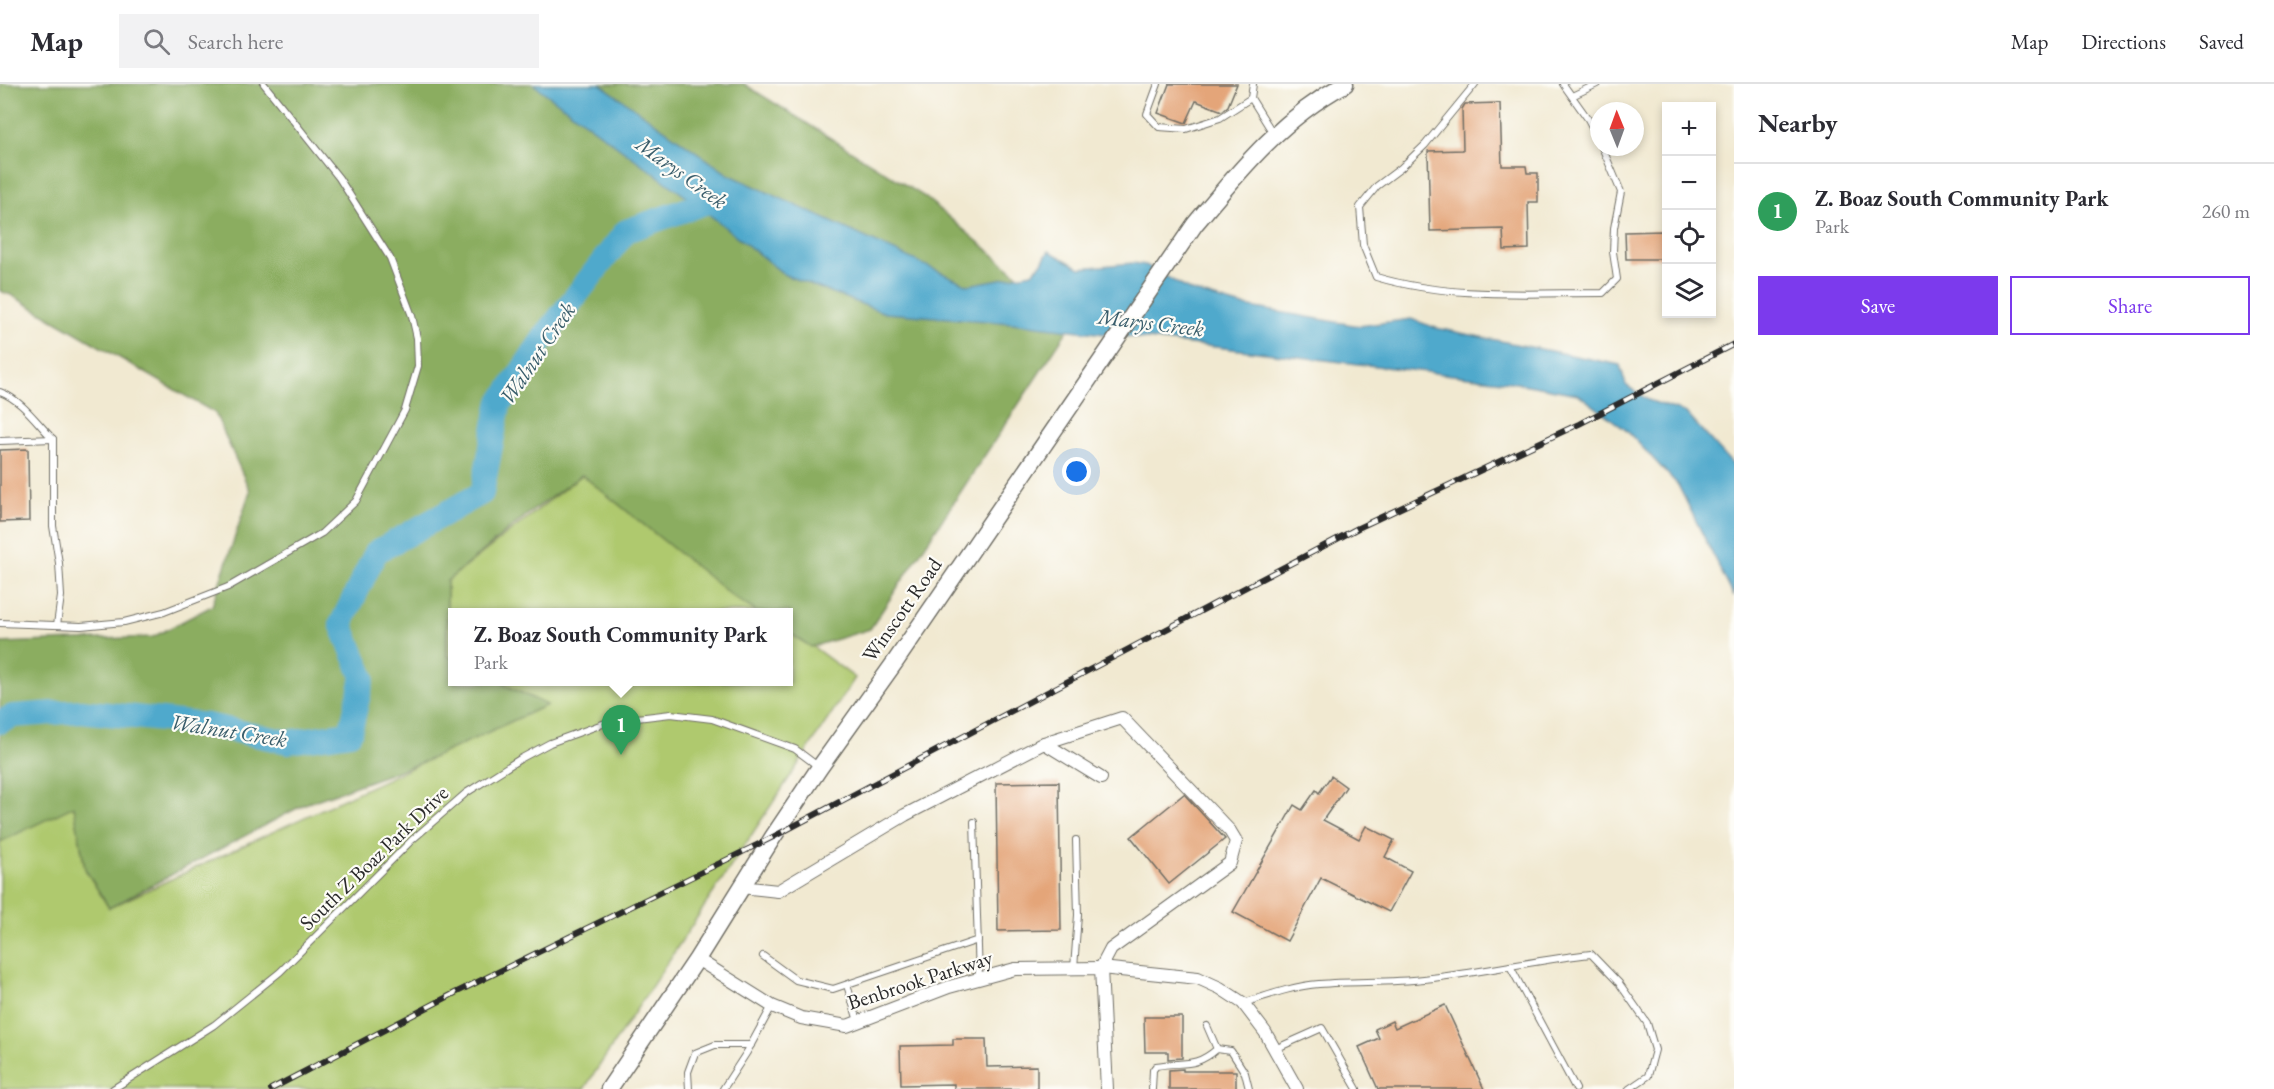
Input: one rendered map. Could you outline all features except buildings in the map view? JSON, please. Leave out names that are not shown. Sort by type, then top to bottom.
[{"type":"main road","name":"Winscott Road","points":[[609,1089],[697,959],[820,767],[895,662],[1185,240],[1231,179],[1274,135],[1294,117],[1340,85]]},
{"type":"street","points":[[741,888],[778,891],[905,815],[1044,743],[1122,717],[1230,831],[1236,841],[1230,863],[1111,949],[1101,968],[1107,1089]]},
{"type":"street","points":[[1044,743],[1101,778]]},
{"type":"street","name":"Benbrook Parkway","points":[[697,959],[772,1006],[801,1018],[847,1026],[949,987],[1015,969],[1101,968],[1198,978],[1220,988],[1243,1003],[1265,1032],[1297,1089]]},
{"type":"lane","points":[[0,623],[81,626],[124,622],[164,612],[228,587],[322,533],[356,501],[405,410],[418,366],[417,338],[412,316],[390,258],[339,178],[264,84]]},
{"type":"lane","points":[[1158,84],[1147,114],[1159,127],[1186,129],[1220,118],[1251,98]]},
{"type":"lane","points":[[1253,84],[1251,98],[1274,135]]},
{"type":"lane","points":[[1475,84],[1425,145],[1401,168],[1377,186],[1360,207],[1364,245],[1376,277],[1405,286],[1474,294],[1604,293],[1617,279],[1613,252],[1622,192],[1606,156]]},
{"type":"lane","points":[[1563,84],[1590,123]]},
{"type":"lane","points":[[1572,96],[1597,84]]},
{"type":"lane","points":[[0,392],[18,402],[53,439],[53,526],[62,596],[57,625]]},
{"type":"lane","points":[[0,441],[53,439]]},
{"type":"lane","name":"South Z Boaz Park Drive","points":[[113,1089],[214,1025],[280,972],[412,840],[466,793],[550,743],[611,721],[671,714],[711,719],[795,749],[820,767]]},
{"type":"lane","points":[[974,822],[979,979]]},
{"type":"lane","points":[[1074,968],[1078,915],[1076,840]]},
{"type":"lane","points":[[763,956],[796,980],[833,989],[978,940]]},
{"type":"lane","points":[[1243,1003],[1286,989],[1319,984],[1391,982],[1464,975],[1591,954],[1619,983],[1647,1023],[1655,1050],[1648,1076],[1629,1089]]},
{"type":"lane","points":[[1510,966],[1575,1089]]},
{"type":"lane","points":[[847,985],[858,1021]]},
{"type":"lane","points":[[723,1089],[772,1006]]},
{"type":"lane","points":[[1207,1026],[1217,1049]]},
{"type":"lane","points":[[1275,1049],[1322,1028],[1357,1089]]},
{"type":"lane","points":[[689,1089],[688,1072],[695,1053],[715,1045],[751,1045]]},
{"type":"lane","points":[[1152,1089],[1153,1070],[1156,1066],[1196,1063],[1217,1049],[1231,1051],[1245,1073],[1249,1089]]},
{"type":"green space","points":[[0,84],[744,84],[925,197],[1073,322],[870,629],[811,647],[793,636],[793,608],[751,608],[736,599],[582,475],[528,514],[447,581],[448,686],[507,686],[547,705],[426,761],[305,804],[109,908],[85,869],[74,806],[0,842],[0,643],[153,637],[212,606],[250,491],[215,413],[11,295],[0,291]]},
{"type":"green space","points":[[582,475],[762,608],[448,608],[448,656],[447,581]]},
{"type":"green space","points":[[793,632],[855,678],[584,1089],[0,1089],[0,841],[74,805],[85,869],[109,908],[546,705],[507,686],[793,686]]},
{"type":"water","name":"Marys Creek","points":[[533,84],[600,84],[728,174],[968,285],[1032,273],[1049,251],[1080,268],[1133,263],[1146,265],[1191,291],[1239,305],[1359,326],[1411,319],[1436,328],[1620,365],[1626,385],[1648,400],[1686,413],[1734,466],[1734,597],[1678,485],[1627,431],[1578,394],[1511,382],[1012,323],[885,313],[785,275],[696,204]]},
{"type":"waterway","name":"Walnut Creek","points":[[0,722],[13,716],[81,711],[207,725],[288,742],[350,733],[363,677],[341,624],[376,552],[482,493],[499,405],[545,336],[626,231],[719,198]]},
{"type":"railway","points":[[271,1089],[455,993],[773,837],[1358,528],[1579,424],[1734,344]]},
{"type":"place","name":"Z. Boaz South Community Park","points":[[621,755]]}]
